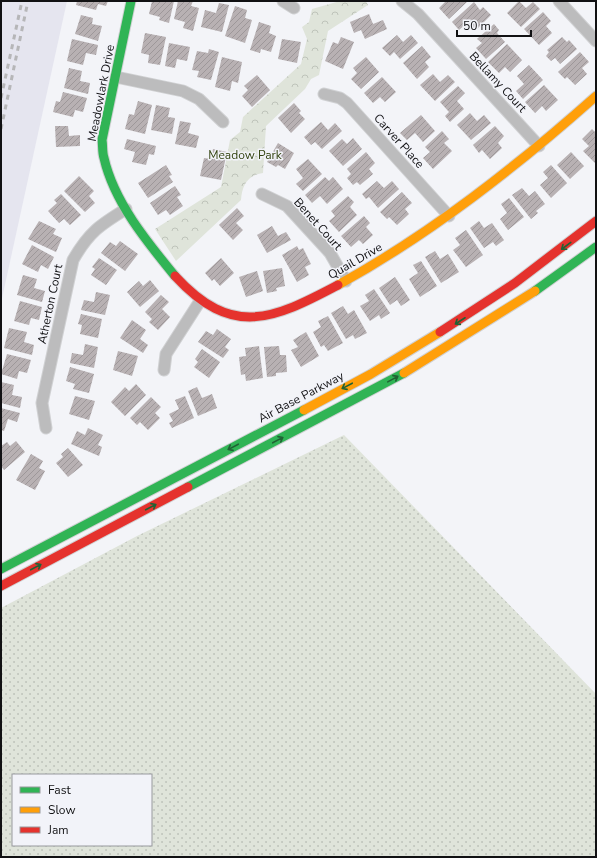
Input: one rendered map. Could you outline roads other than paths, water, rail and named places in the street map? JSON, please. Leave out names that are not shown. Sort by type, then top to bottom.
[{"type":"main road","name":"Meadowlark Drive","points":[[126,209],[110,178],[104,160],[102,140],[131,1]]},
{"type":"main road","name":"Quail Drive","points":[[126,209],[168,268],[200,301],[227,314],[246,318],[266,317],[289,310],[346,281],[449,216],[500,179],[596,96]]},
{"type":"main road","name":"Air Base Parkway","points":[[1,569],[371,374],[411,351],[504,292],[596,221]]},
{"type":"main road","points":[[1,586],[420,364],[520,302],[596,247]]},
{"type":"street","points":[[283,1],[294,8]]},
{"type":"street","name":"Bellamy Court","points":[[402,1],[418,14],[539,146]]},
{"type":"street","points":[[559,1],[596,41]]},
{"type":"street","points":[[116,77],[183,91],[199,99],[223,122]]},
{"type":"street","name":"Carver Place","points":[[324,94],[340,98],[347,103],[449,216]]},
{"type":"street","name":"Benet Court","points":[[262,194],[287,206],[330,253],[346,281]]},
{"type":"street","name":"Atherton Court","points":[[46,428],[42,403],[73,260],[81,245],[94,230],[126,209]]},
{"type":"street","points":[[164,370],[166,354],[200,301]]},
{"type":"railway","points":[[1,98],[22,1]]},
{"type":"railway","points":[[1,129],[28,1]]},
{"type":"park label","name":"Meadow Park","points":[[245,155]]}]
